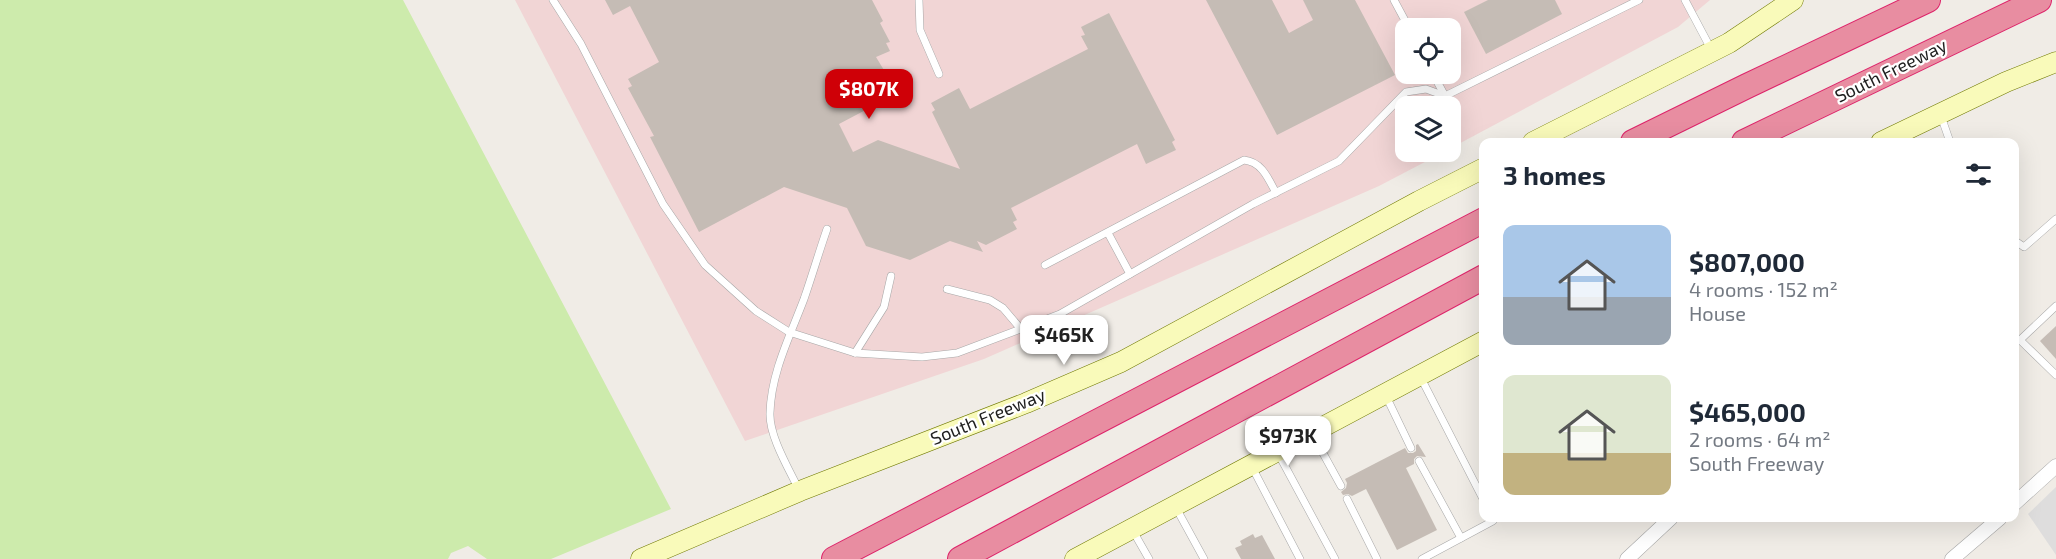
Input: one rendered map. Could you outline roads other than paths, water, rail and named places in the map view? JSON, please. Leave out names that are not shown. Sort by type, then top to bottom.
[{"type":"highway","points":[[1641,138],[1928,0]]},
{"type":"highway","name":"South Freeway","points":[[1752,138],[2039,0]]},
{"type":"highway","points":[[834,559],[1479,223]]},
{"type":"highway","points":[[960,559],[1479,280]]},
{"type":"main road","points":[[1541,138],[1729,43],[1793,0]]},
{"type":"main road","points":[[1889,138],[2006,82],[2056,62]]},
{"type":"main road","name":"South Freeway","points":[[641,559],[800,491],[1026,403],[1121,362],[1479,171]]},
{"type":"main road","points":[[1075,559],[1479,344]]},
{"type":"street","points":[[2019,499],[2056,466]]},
{"type":"street","points":[[1627,559],[1667,522]]},
{"type":"street","points":[[1958,557],[1996,522]]},
{"type":"lane","points":[[553,0],[581,44],[663,204],[705,264],[756,311],[789,332],[855,353],[922,357],[957,353],[1060,314],[1276,193],[1339,161],[1395,103]]},
{"type":"lane","points":[[919,0],[920,30],[939,74]]},
{"type":"lane","points":[[1394,0],[1404,18]]},
{"type":"lane","points":[[1402,96],[1406,92],[1426,89],[1445,96],[1639,0]]},
{"type":"lane","points":[[1685,0],[1712,51]]},
{"type":"lane","points":[[1438,84],[1445,96]]},
{"type":"lane","points":[[1940,114],[1949,138]]},
{"type":"lane","points":[[1045,265],[1244,160],[1253,161],[1262,168],[1276,193]]},
{"type":"lane","points":[[2019,244],[2024,247],[2056,219]]},
{"type":"lane","points":[[800,491],[774,436],[770,414],[775,378],[789,332],[803,301],[827,229]]},
{"type":"lane","points":[[1108,233],[1130,274]]},
{"type":"lane","points":[[855,353],[884,307],[891,276]]},
{"type":"lane","points":[[947,289],[990,300],[1003,308],[1020,328]]},
{"type":"lane","points":[[2056,306],[2020,340],[2056,375]]},
{"type":"lane","points":[[1420,375],[1479,491]]},
{"type":"lane","points":[[1385,394],[1411,447]]},
{"type":"lane","points":[[1312,433],[1341,486]]},
{"type":"lane","points":[[1277,451],[1335,559]]},
{"type":"lane","points":[[1419,461],[1461,538]]},
{"type":"lane","points":[[1251,465],[1299,559]]},
{"type":"lane","points":[[1347,499],[1377,559]]},
{"type":"lane","points":[[1175,506],[1204,559]]},
{"type":"lane","points":[[1422,559],[1487,522]]},
{"type":"lane","points":[[1132,529],[1149,559]]}]
